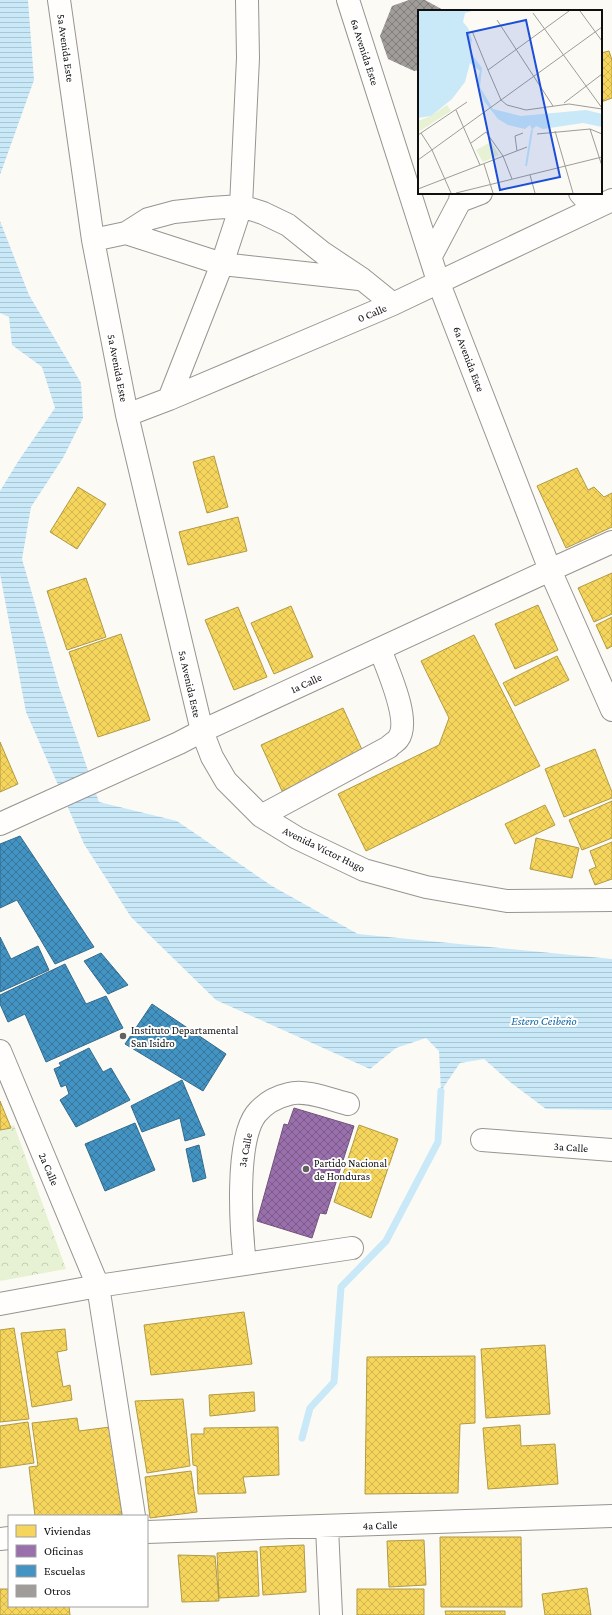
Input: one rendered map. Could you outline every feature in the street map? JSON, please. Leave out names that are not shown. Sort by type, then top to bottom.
[{"type":"street","name":"5a Avenida Este","points":[[59,0],[93,240],[127,415],[202,731]]},
{"type":"street","points":[[169,399],[222,264],[241,206],[248,58],[247,0]]},
{"type":"street","name":"6a Avenida Este","points":[[348,0],[438,281],[550,570],[612,710]]},
{"type":"street","points":[[431,256],[460,197],[476,194]]},
{"type":"street","name":"0 Calle","points":[[127,415],[169,399],[393,304],[586,201],[612,200]]},
{"type":"street","points":[[93,240],[126,233],[148,218],[174,212],[241,206],[263,213],[288,225],[323,253],[362,279],[393,304]]},
{"type":"street","points":[[126,233],[222,264],[362,279]]},
{"type":"street","name":"1a Calle","points":[[0,824],[179,743],[202,731],[612,542]]},
{"type":"street","points":[[261,816],[388,747],[399,738],[403,722],[400,703],[380,649]]},
{"type":"street","name":"Avenida Víctor Hugo","points":[[202,731],[212,757],[226,781],[261,816],[297,838],[364,870],[426,887],[507,901],[612,900]]},
{"type":"street","name":"2a Calle","points":[[0,1051],[98,1286],[134,1515]]},
{"type":"street","name":"3a Calle","points":[[245,1264],[241,1172],[245,1140],[255,1115],[268,1102],[290,1093],[315,1094],[348,1104]]},
{"type":"street","name":"3a Calle","points":[[482,1140],[612,1150]]},
{"type":"street","points":[[0,1304],[98,1286],[352,1248]]},
{"type":"street","name":"4a Calle","points":[[148,1532],[612,1516]]},
{"type":"street","points":[[326,1527],[331,1615]]},
{"type":"green space","points":[[14,1125],[66,1269],[0,1281],[0,1129]]},
{"type":"water","points":[[0,0],[28,0],[34,80],[0,175]]},
{"type":"water","name":"Estero Ceibeño","points":[[0,221],[29,295],[81,383],[83,418],[63,458],[31,507],[22,559],[59,687],[99,802],[177,821],[272,886],[358,934],[612,959],[612,1110],[546,1109],[510,1082],[484,1059],[460,1063],[441,1091],[439,1051],[426,1038],[396,1048],[370,1069],[216,1000],[131,917],[84,844],[26,712],[0,574],[0,491],[19,460],[55,408],[42,367],[12,345],[9,317],[0,313]]},
{"type":"building: Viviendas","points":[[609,51],[612,60],[612,98],[602,102],[602,53]]},
{"type":"building: Viviendas","points":[[214,456],[228,507],[207,513],[193,462]]},
{"type":"building: Viviendas","points":[[577,468],[588,490],[594,487],[604,497],[612,493],[612,527],[566,548],[537,486]]},
{"type":"building: Viviendas","points":[[78,487],[106,504],[77,549],[50,532]]},
{"type":"building: Viviendas","points":[[238,517],[247,551],[188,565],[179,532]]},
{"type":"building: Viviendas","points":[[612,573],[612,614],[594,622],[578,588]]},
{"type":"building: Viviendas","points":[[86,578],[106,637],[67,650],[47,591]]},
{"type":"building: Viviendas","points":[[538,605],[558,650],[515,669],[495,624]]},
{"type":"building: Viviendas","points":[[291,606],[313,657],[274,674],[251,623]]},
{"type":"building: Viviendas","points":[[238,607],[267,677],[234,690],[205,620]]},
{"type":"building: Viviendas","points":[[612,617],[612,646],[607,649],[596,625]]},
{"type":"building: Viviendas","points":[[121,634],[150,720],[98,737],[69,652]]},
{"type":"building: Viviendas","points":[[474,635],[540,766],[366,851],[338,794],[439,745],[449,718],[421,661]]},
{"type":"building: Viviendas","points":[[557,656],[569,680],[515,706],[503,683]]},
{"type":"building: Viviendas","points":[[343,708],[364,754],[282,791],[261,745]]},
{"type":"building: Viviendas","points":[[0,742],[18,784],[0,792]]},
{"type":"building: Viviendas","points":[[595,749],[612,792],[612,798],[564,817],[545,769]]},
{"type":"building: Viviendas","points":[[612,801],[612,838],[582,850],[569,820]]},
{"type":"building: Viviendas","points":[[545,805],[555,825],[515,844],[505,824]]},
{"type":"building: Viviendas","points":[[536,838],[579,848],[572,878],[530,869]]},
{"type":"building: Viviendas","points":[[612,842],[612,879],[595,885],[589,870],[596,867],[590,851]]},
{"type":"building: Viviendas","points":[[0,1101],[11,1128],[0,1130]]},
{"type":"building: Viviendas","points":[[359,1125],[398,1139],[371,1218],[334,1202]]},
{"type":"building: Viviendas","points":[[244,1312],[252,1364],[151,1375],[144,1325]]},
{"type":"building: Viviendas","points":[[14,1328],[29,1419],[0,1422],[0,1330]]},
{"type":"building: Viviendas","points":[[65,1329],[67,1350],[57,1352],[63,1387],[70,1385],[72,1400],[32,1407],[21,1333]]},
{"type":"building: Viviendas","points":[[545,1345],[550,1414],[486,1418],[481,1349]]},
{"type":"building: Viviendas","points":[[475,1356],[475,1423],[460,1424],[458,1493],[365,1494],[367,1357]]},
{"type":"building: Viviendas","points":[[254,1392],[255,1411],[210,1416],[209,1395]]},
{"type":"building: Viviendas","points":[[183,1399],[190,1466],[147,1473],[135,1401]]},
{"type":"building: Viviendas","points":[[77,1418],[79,1431],[110,1427],[122,1514],[35,1515],[29,1467],[38,1466],[32,1423]]},
{"type":"building: Viviendas","points":[[28,1422],[34,1463],[0,1468],[0,1426]]},
{"type":"building: Viviendas","points":[[520,1425],[521,1446],[555,1444],[558,1484],[488,1489],[483,1428]]},
{"type":"building: Viviendas","points":[[278,1427],[279,1475],[243,1477],[246,1493],[198,1494],[197,1466],[193,1465],[191,1434],[204,1434],[204,1428]]},
{"type":"building: Viviendas","points":[[191,1471],[197,1512],[150,1518],[145,1477]]},
{"type":"building: Viviendas","points":[[440,1537],[521,1537],[522,1607],[441,1607]]},
{"type":"building: Viviendas","points":[[424,1540],[426,1585],[389,1587],[387,1541]]},
{"type":"building: Viviendas","points":[[304,1545],[306,1592],[263,1595],[260,1547]]},
{"type":"building: Viviendas","points":[[257,1551],[259,1596],[219,1598],[217,1553]]},
{"type":"building: Viviendas","points":[[178,1555],[215,1556],[219,1601],[182,1602]]},
{"type":"building: Viviendas","points":[[587,1588],[591,1615],[545,1615],[542,1594]]},
{"type":"building: Viviendas","points":[[0,1589],[8,1589],[8,1607],[69,1607],[70,1615],[0,1615]]},
{"type":"building: Viviendas","points":[[357,1589],[424,1589],[424,1615],[357,1615]]},
{"type":"building: Viviendas","points":[[445,1611],[505,1611],[505,1615],[446,1615]]},
{"type":"building: Oficinas","name":"Partido Nacional de Honduras","points":[[294,1108],[354,1126],[326,1214],[320,1213],[312,1238],[257,1221],[284,1124],[288,1125]]},
{"type":"building: Escuelas","points":[[20,836],[94,947],[55,964],[17,900],[0,908],[0,844]]},
{"type":"building: Escuelas","points":[[0,937],[11,959],[38,946],[49,970],[0,992]]},
{"type":"building: Escuelas","points":[[101,953],[128,985],[108,994],[84,961]]},
{"type":"building: Escuelas","points":[[65,964],[86,1004],[106,996],[123,1028],[46,1062],[25,1014],[8,1022],[0,1004],[0,995]]},
{"type":"building: Escuelas","points":[[152,1004],[226,1054],[203,1091],[125,1044]]},
{"type":"building: Escuelas","points":[[89,1048],[103,1072],[111,1068],[130,1100],[76,1127],[60,1100],[69,1094],[66,1085],[61,1087],[54,1069],[61,1066],[59,1063]]},
{"type":"building: Escuelas","points":[[182,1080],[205,1135],[185,1141],[180,1118],[142,1132],[131,1106]]},
{"type":"building: Escuelas","points":[[135,1123],[155,1170],[105,1191],[85,1144]]},
{"type":"building: Escuelas","points":[[199,1145],[206,1178],[193,1182],[186,1149]]},
{"type":"building: Otros","points":[[409,0],[425,0],[443,10],[418,10],[418,70],[414,71],[388,59],[380,36],[392,6]]},
{"type":"waterway","points":[[302,1438],[310,1408],[334,1382],[341,1287],[386,1241],[438,1142],[441,1091]]},
{"type":"place","name":"Instituto Departamental San Isidro","points":[[123,1036]]},
{"type":"place","name":"Partido Nacional de Honduras","points":[[306,1169]]}]
